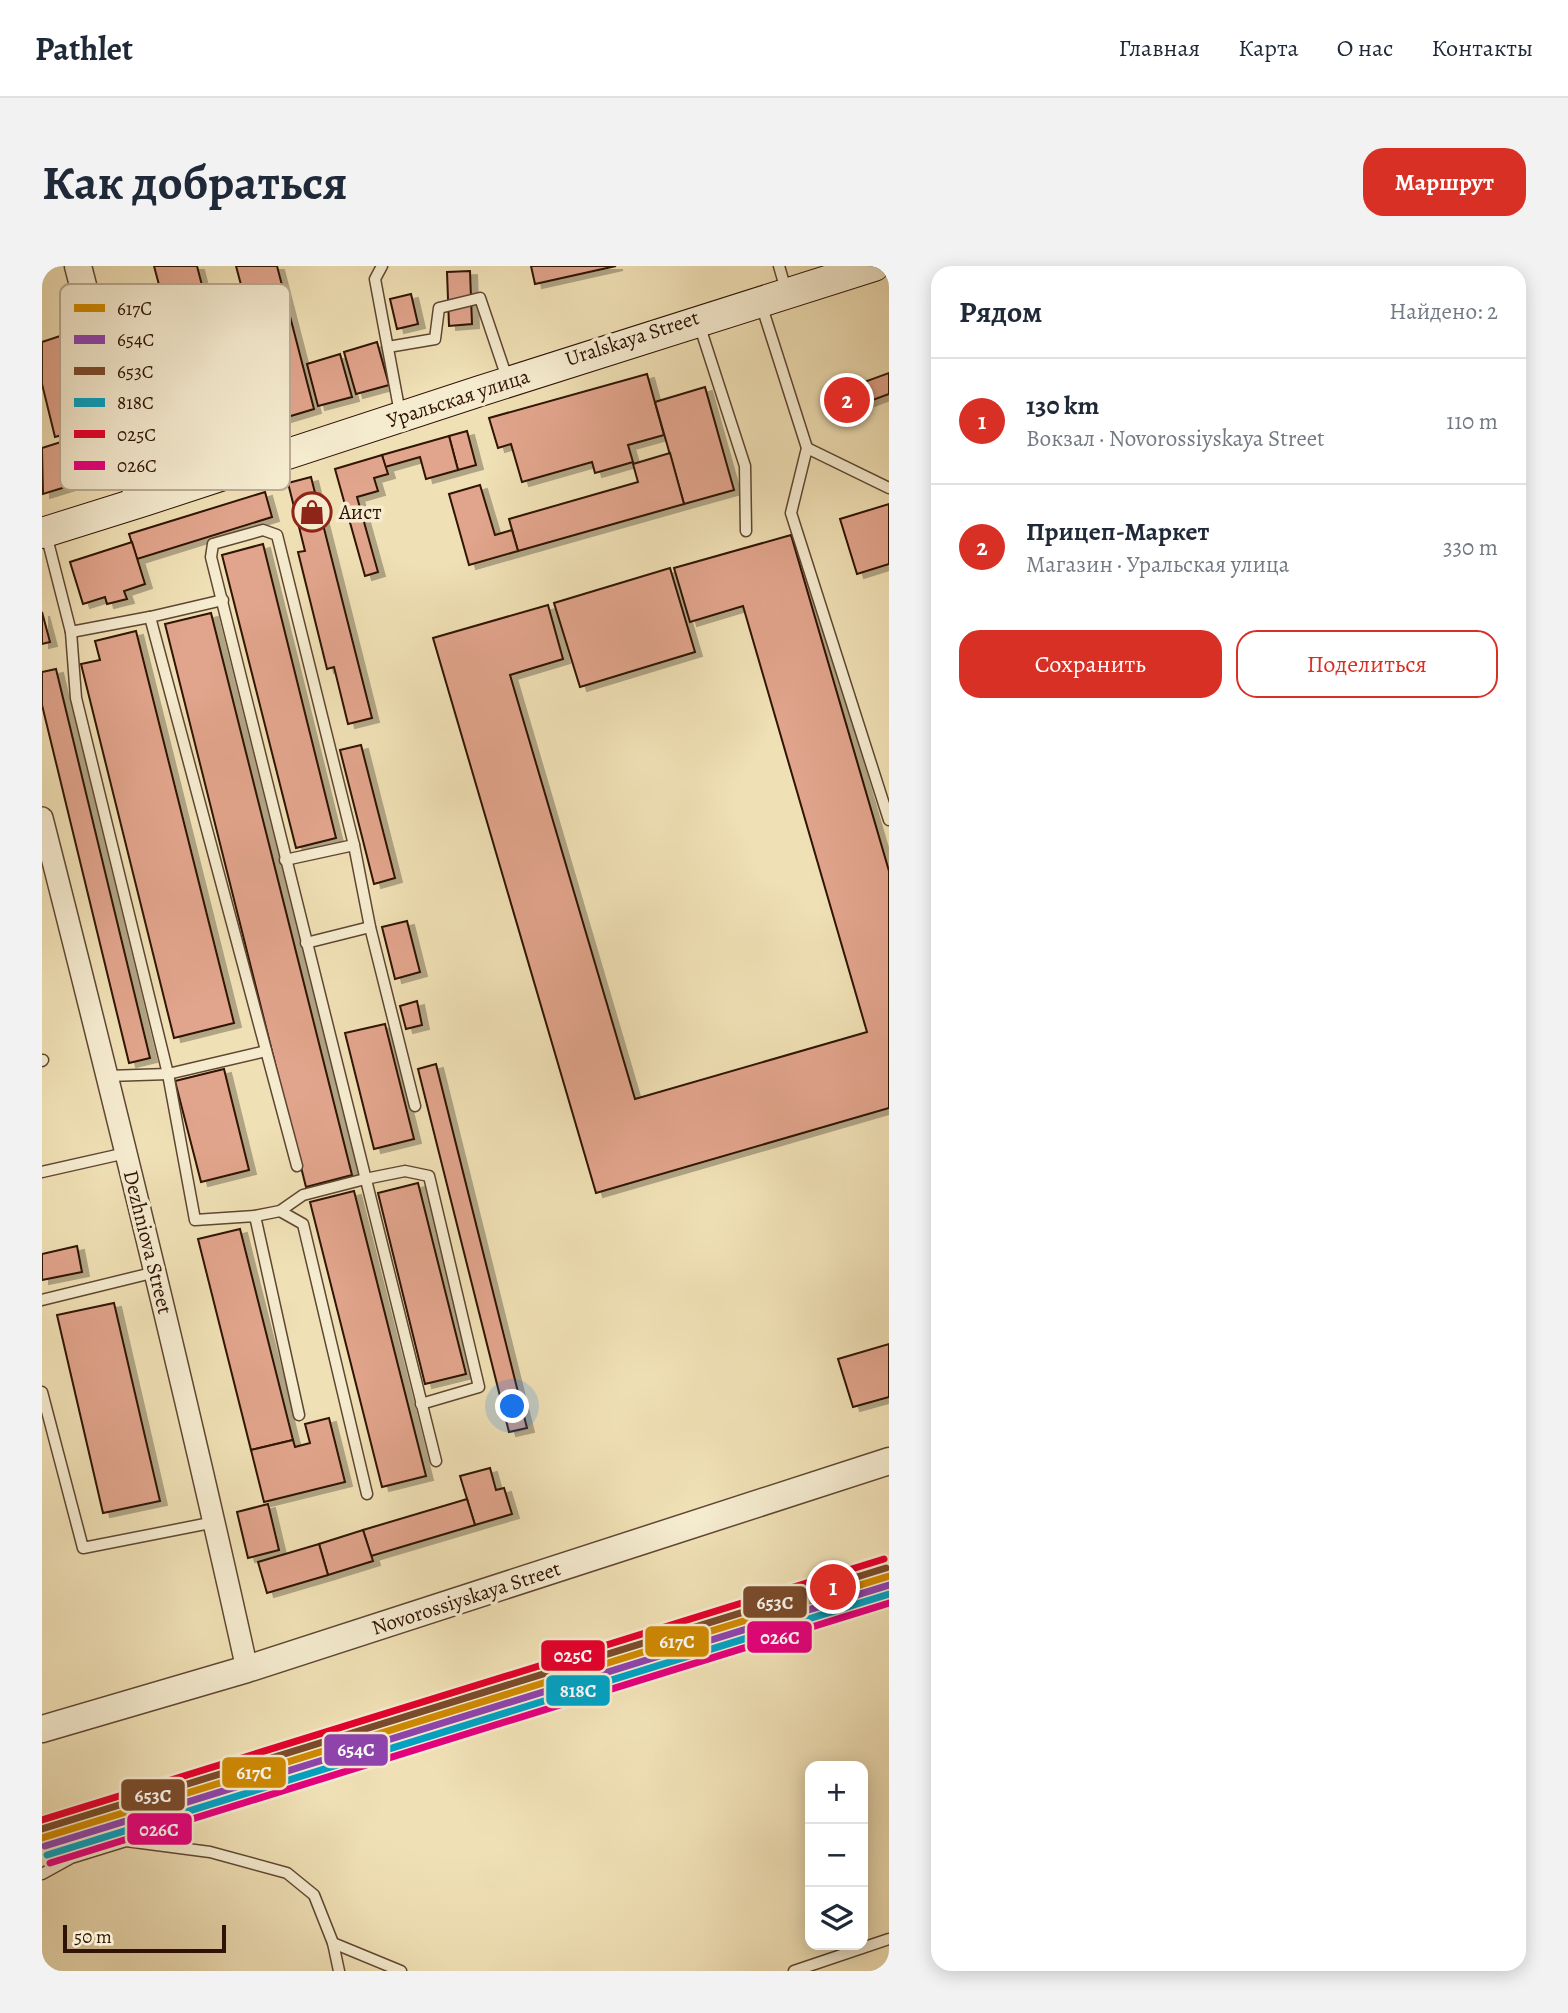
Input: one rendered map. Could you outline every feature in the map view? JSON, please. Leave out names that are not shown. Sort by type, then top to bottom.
[{"type":"main road","name":"Uralskaya Street","points":[[290,449],[771,289],[862,266]]},
{"type":"main road","name":"Уральская улица","points":[[290,451],[698,321],[771,289],[874,266]]},
{"type":"main road","name":"Uralskaya Street","points":[[43,530],[167,490]]},
{"type":"main road","name":"Уральская улица","points":[[137,500],[168,490]]},
{"type":"street","points":[[78,266],[83,284]]},
{"type":"street","points":[[134,490],[137,500]]},
{"type":"street","name":"Dezhniova Street","points":[[42,818],[156,1272],[247,1669]]},
{"type":"street","name":"Novorossiyskaya Street","points":[[42,1729],[247,1669],[889,1461]]},
{"type":"lane","points":[[382,266],[375,279],[400,413]]},
{"type":"lane","points":[[771,289],[807,448],[791,513],[889,820]]},
{"type":"lane","points":[[388,347],[435,339],[439,308],[480,298],[508,378]]},
{"type":"lane","points":[[698,321],[745,466],[746,531]]},
{"type":"lane","points":[[807,448],[889,488]]},
{"type":"lane","points":[[43,530],[71,632],[76,698],[168,1074],[195,1220],[280,1212],[303,1195],[405,1171],[429,1176],[479,1387],[421,1404]]},
{"type":"lane","points":[[415,1106],[277,535],[263,530],[213,544],[211,557],[436,1461]]},
{"type":"lane","points":[[71,632],[223,600]]},
{"type":"lane","points":[[150,617],[297,1166]]},
{"type":"lane","points":[[285,860],[354,845]]},
{"type":"lane","points":[[306,943],[370,926]]},
{"type":"lane","points":[[108,1076],[168,1074],[266,1051]]},
{"type":"lane","points":[[42,1172],[126,1153]]},
{"type":"lane","points":[[280,1212],[303,1224],[367,1494]]},
{"type":"lane","points":[[255,1216],[299,1415]]},
{"type":"lane","points":[[42,1300],[156,1272]]},
{"type":"lane","points":[[42,1392],[83,1548],[215,1522]]},
{"type":"lane","points":[[42,1874],[71,1858],[126,1841],[210,1852],[287,1873],[314,1895],[333,1943],[339,1971]]},
{"type":"lane","points":[[794,1971],[889,1938]]},
{"type":"lane","points":[[333,1943],[401,1971]]},
{"type":"building","points":[[154,266],[197,266],[202,284],[159,284]]},
{"type":"building","points":[[236,266],[277,266],[282,284],[241,284]]},
{"type":"building","points":[[531,266],[616,266],[535,284]]},
{"type":"building","points":[[470,271],[472,324],[449,326],[447,272]]},
{"type":"building","points":[[411,294],[418,324],[397,329],[390,299]]},
{"type":"building","points":[[290,316],[314,409],[290,416]]},
{"type":"building","points":[[60,336],[60,436],[55,437],[42,384],[42,342]]},
{"type":"building","points":[[377,342],[389,385],[356,394],[344,352]]},
{"type":"building","points":[[340,354],[352,397],[318,406],[307,364]]},
{"type":"building","points":[[889,373],[889,394],[870,401],[864,382]]},
{"type":"building","points":[[647,374],[664,435],[628,445],[633,462],[595,473],[592,462],[522,482],[511,444],[498,448],[489,418]]},
{"type":"building","points":[[864,382],[870,401],[843,410],[837,391]]},
{"type":"building","points":[[705,387],[734,490],[684,504],[655,402]]},
{"type":"building","points":[[467,431],[476,465],[458,470],[449,436]]},
{"type":"building","points":[[449,436],[458,470],[426,479],[420,457],[385,467],[382,455]]},
{"type":"building","points":[[60,442],[60,489],[43,494],[42,448]]},
{"type":"building","points":[[670,453],[684,504],[518,551],[509,519],[638,482],[633,464]]},
{"type":"building","points":[[382,455],[388,474],[374,478],[378,491],[357,497],[378,572],[365,576],[335,469]]},
{"type":"building","points":[[311,477],[372,718],[348,724],[334,667],[327,669],[298,552],[305,551],[290,482]]},
{"type":"building","points":[[480,485],[495,535],[512,530],[518,551],[469,565],[449,494]]},
{"type":"building","points":[[265,492],[272,517],[137,559],[129,534]]},
{"type":"building","points":[[889,504],[889,564],[857,574],[840,519]]},
{"type":"building","points":[[791,535],[889,871],[889,1108],[596,1193],[433,638],[548,605],[563,659],[510,675],[635,1099],[867,1032],[743,606],[690,622],[674,568]]},
{"type":"building","points":[[132,542],[145,584],[124,591],[127,599],[107,604],[105,597],[83,604],[70,562]]},
{"type":"building","points":[[263,544],[336,838],[296,848],[222,555]]},
{"type":"building","points":[[670,568],[695,652],[580,687],[554,603]]},
{"type":"building","points":[[42,612],[50,642],[42,644]]},
{"type":"building","points":[[211,613],[352,1175],[306,1187],[165,624]]},
{"type":"building","points":[[136,631],[234,1023],[174,1038],[81,664],[100,660],[95,641]]},
{"type":"building","points":[[56,669],[150,1058],[129,1063],[42,705],[42,672]]},
{"type":"building","points":[[361,745],[395,878],[374,884],[340,750]]},
{"type":"building","points":[[407,921],[420,972],[395,979],[382,927]]},
{"type":"building","points":[[417,1001],[422,1025],[406,1029],[400,1006]]},
{"type":"building","points":[[385,1024],[414,1139],[374,1149],[345,1033]]},
{"type":"building","points":[[436,1064],[527,1428],[509,1432],[418,1069]]},
{"type":"building","points":[[224,1069],[249,1170],[201,1182],[175,1081]]},
{"type":"building","points":[[418,1183],[466,1374],[425,1384],[378,1193]]},
{"type":"building","points":[[354,1191],[426,1476],[382,1487],[310,1202]]},
{"type":"building","points":[[240,1229],[293,1440],[251,1450],[198,1239]]},
{"type":"building","points":[[77,1246],[82,1272],[42,1280],[42,1254]]},
{"type":"building","points":[[114,1303],[160,1501],[103,1513],[57,1315]]},
{"type":"building","points":[[889,1344],[889,1397],[853,1407],[838,1359]]},
{"type":"building","points":[[329,1418],[345,1482],[264,1502],[251,1450],[293,1440],[295,1447],[310,1443],[305,1424]]},
{"type":"building","points":[[490,1468],[496,1490],[504,1488],[512,1514],[475,1525],[460,1476]]},
{"type":"building","points":[[467,1499],[475,1525],[371,1556],[363,1530]]},
{"type":"building","points":[[268,1504],[279,1550],[248,1558],[237,1512]]},
{"type":"building","points":[[363,1530],[373,1561],[328,1575],[319,1544]]},
{"type":"building","points":[[319,1544],[328,1575],[267,1593],[258,1562]]},
{"type":"transit line","name":"025С","points":[[42,1820],[884,1559]]},
{"type":"transit line","name":"653С","points":[[42,1829],[886,1568]]},
{"type":"transit line","name":"617C","points":[[42,1838],[889,1576]]},
{"type":"transit line","name":"654С","points":[[45,1846],[889,1585]]},
{"type":"transit line","name":"818С","points":[[47,1855],[889,1594]]},
{"type":"transit line","name":"026С","points":[[50,1863],[889,1603]]},
{"type":"place","name":"Прицеп-Маркет","points":[[847,400]]},
{"type":"place","name":"Аист","points":[[312,512]]},
{"type":"place","name":"130 km","points":[[833,1587]]}]
